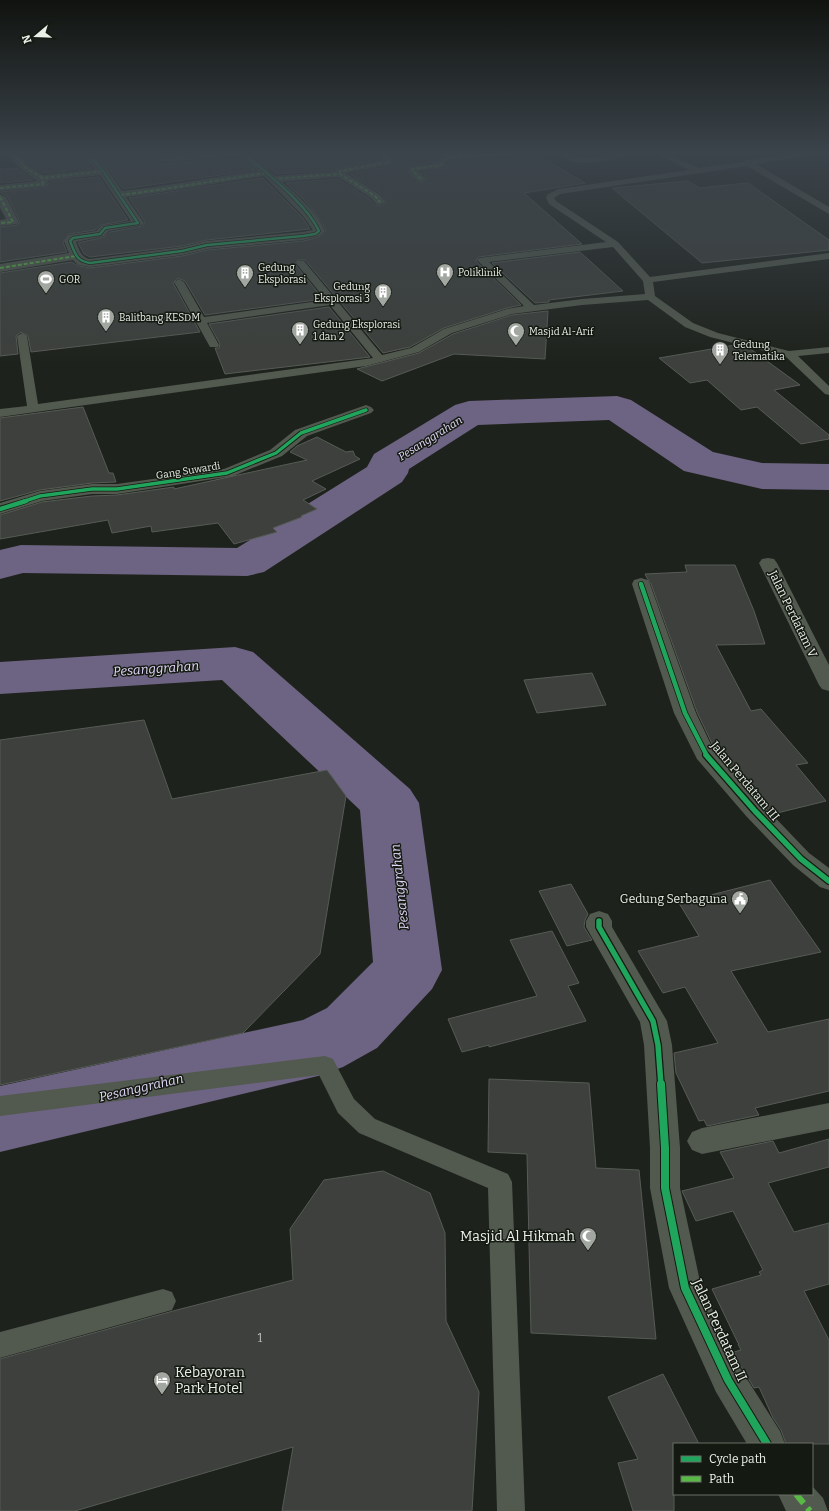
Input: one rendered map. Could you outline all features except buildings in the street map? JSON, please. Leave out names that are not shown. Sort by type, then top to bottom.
[{"type":"street","points":[[138,224],[105,228],[98,235],[73,238],[70,241],[76,256],[82,262],[90,263],[182,251],[207,245],[315,234],[319,231],[315,224]]},
{"type":"street","points":[[0,268],[76,256]]},
{"type":"street","name":"Gang Suwardi","points":[[0,508],[40,496],[92,489],[117,489],[227,473],[276,453],[301,433],[366,410]]},
{"type":"street","name":"Jalan Perdatam V","points":[[768,563],[829,685]]},
{"type":"street","name":"Jalan Perdatam III","points":[[641,584],[685,712],[705,754],[755,811],[801,859],[829,882]]},
{"type":"street","name":"Jalan Perdatam II","points":[[599,921],[599,927],[652,1021],[658,1045],[665,1148],[665,1188],[685,1288],[728,1380],[765,1443]]},
{"type":"street","points":[[702,1140],[829,1116]]},
{"type":"street","points":[[797,1495],[810,1511]]},
{"type":"lane","points":[[584,224],[615,244],[648,280],[650,298]]},
{"type":"lane","points":[[531,308],[482,260],[615,244]]},
{"type":"lane","points":[[648,280],[767,263],[829,256]]},
{"type":"lane","points":[[301,263],[380,360]]},
{"type":"lane","points":[[179,282],[214,345]]},
{"type":"lane","points":[[0,413],[380,360],[414,350],[448,331],[512,311],[582,302],[650,298],[681,320],[700,331],[734,341],[789,354],[829,350]]},
{"type":"lane","points":[[201,321],[333,302]]},
{"type":"lane","points":[[22,336],[33,409]]},
{"type":"lane","points":[[789,354],[829,392]]},
{"type":"lane","points":[[0,1106],[325,1065],[346,1106],[367,1126],[500,1182],[511,1511]]},
{"type":"lane","points":[[0,1345],[163,1301]]},
{"type":"waterway","name":"Pesanggrahan","points":[[0,565],[21,559],[247,562],[387,473],[389,463],[469,413],[617,408],[699,462],[762,476],[829,477]]},
{"type":"waterway","name":"Pesanggrahan","points":[[0,678],[235,663],[389,803],[408,970],[352,1028],[318,1046],[0,1119]]},
{"type":"marked path","points":[[0,268],[76,256]]},
{"type":"marked path","points":[[797,1495],[810,1511]]},
{"type":"cycle path","points":[[135,224],[105,228],[100,234],[73,238],[70,241],[76,256],[82,262],[90,263],[182,251],[207,245],[303,236],[315,234],[319,231],[316,224]]},
{"type":"cycle path","points":[[0,509],[40,496],[92,489],[117,489],[227,473],[276,453],[301,433],[366,410]]},
{"type":"cycle path","points":[[641,584],[685,713],[705,754],[755,811],[801,859],[829,881]]},
{"type":"cycle path","points":[[599,921],[599,927],[653,1021],[658,1045],[665,1148],[665,1188],[685,1288],[728,1380],[766,1443]]},
{"type":"place","name":"Poliklinik","points":[[445,287]]},
{"type":"place","name":"Gedung Eksplorasi","points":[[245,288]]},
{"type":"place","name":"GOR","points":[[46,294]]},
{"type":"place","name":"Gedung Eksplorasi 3","points":[[383,307]]},
{"type":"place","name":"Balitbang KESDM","points":[[106,332]]},
{"type":"place","name":"Gedung Eksplorasi 1 dan 2","points":[[300,345]]},
{"type":"place","name":"Masjid Al-Arif","points":[[516,346]]},
{"type":"place","name":"Gedung Telematika","points":[[720,365]]},
{"type":"place","name":"Gedung Serbaguna","points":[[740,914]]},
{"type":"place","name":"Masjid Al Hikmah","points":[[588,1251]]},
{"type":"place","name":"Kebayoran Park Hotel","points":[[162,1395]]}]
